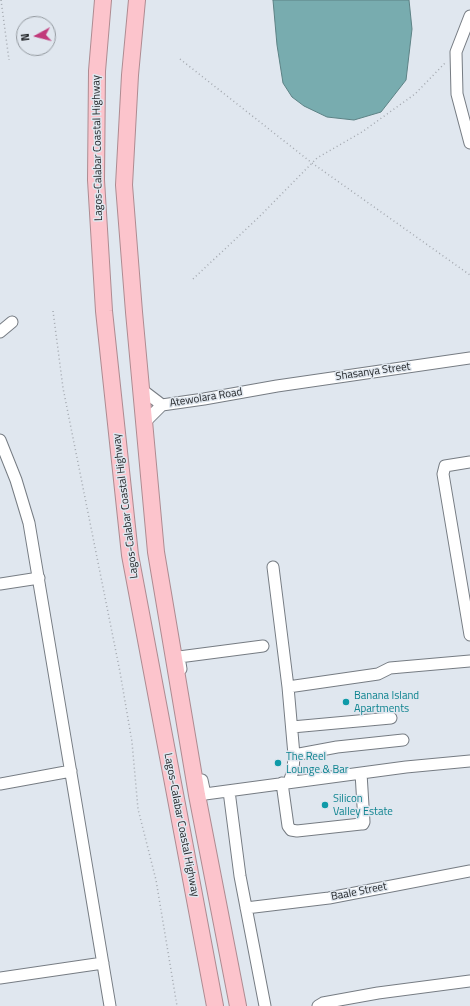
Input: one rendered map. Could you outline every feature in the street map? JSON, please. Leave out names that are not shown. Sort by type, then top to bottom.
[{"type":"highway","name":"Lagos-Calabar Coastal Highway","points":[[103,0],[97,71],[96,180],[104,311],[130,555],[215,1006]]},
{"type":"highway","name":"Lagos-Calabar Coastal Highway","points":[[137,0],[130,75],[124,185],[156,552],[197,795],[238,1006]]},
{"type":"street","points":[[470,16],[456,52],[457,94],[470,143]]},
{"type":"street","points":[[0,332],[12,322]]},
{"type":"street","name":"Shasanya Street","points":[[277,386],[470,358]]},
{"type":"street","name":"Atewolara Road","points":[[141,389],[162,405],[277,386]]},
{"type":"street","points":[[144,423],[162,405]]},
{"type":"street","points":[[0,440],[16,480],[29,523],[110,1006]]},
{"type":"street","points":[[470,462],[445,466],[443,474],[470,635]]},
{"type":"street","points":[[274,567],[288,687],[294,755],[293,770],[285,783],[288,826],[292,830],[297,831],[363,824],[361,773]]},
{"type":"street","points":[[0,584],[39,578]]},
{"type":"street","points":[[263,646],[179,657],[205,794],[406,767],[470,761]]},
{"type":"street","points":[[288,687],[378,674],[390,668],[470,661]]},
{"type":"street","points":[[292,727],[391,718]]},
{"type":"street","points":[[294,755],[338,747],[403,740]]},
{"type":"street","points":[[0,784],[71,771]]},
{"type":"street","points":[[229,790],[240,876],[265,1006]]},
{"type":"street","name":"Baale Street","points":[[246,908],[329,898],[470,871]]},
{"type":"street","points":[[0,978],[103,963]]},
{"type":"street","points":[[318,1006],[323,1003],[378,993],[470,981]]},
{"type":"path","points":[[2,0],[9,60]]},
{"type":"path","points":[[193,279],[259,217],[317,158],[362,132],[415,94],[456,52]]},
{"type":"path","points":[[180,59],[312,163],[470,275]]},
{"type":"path","points":[[53,310],[63,388],[120,672],[132,742],[138,809],[156,880],[177,1006]]},
{"type":"water","points":[[273,0],[409,0],[412,29],[406,80],[381,112],[354,120],[327,117],[304,106],[292,97],[283,83],[277,45]]},
{"type":"place","name":"Banana Island Apartments","points":[[346,702]]},
{"type":"place","name":"The Reel Lounge & Bar","points":[[278,763]]},
{"type":"place","name":"Silicon Valley Estate","points":[[325,805]]}]
